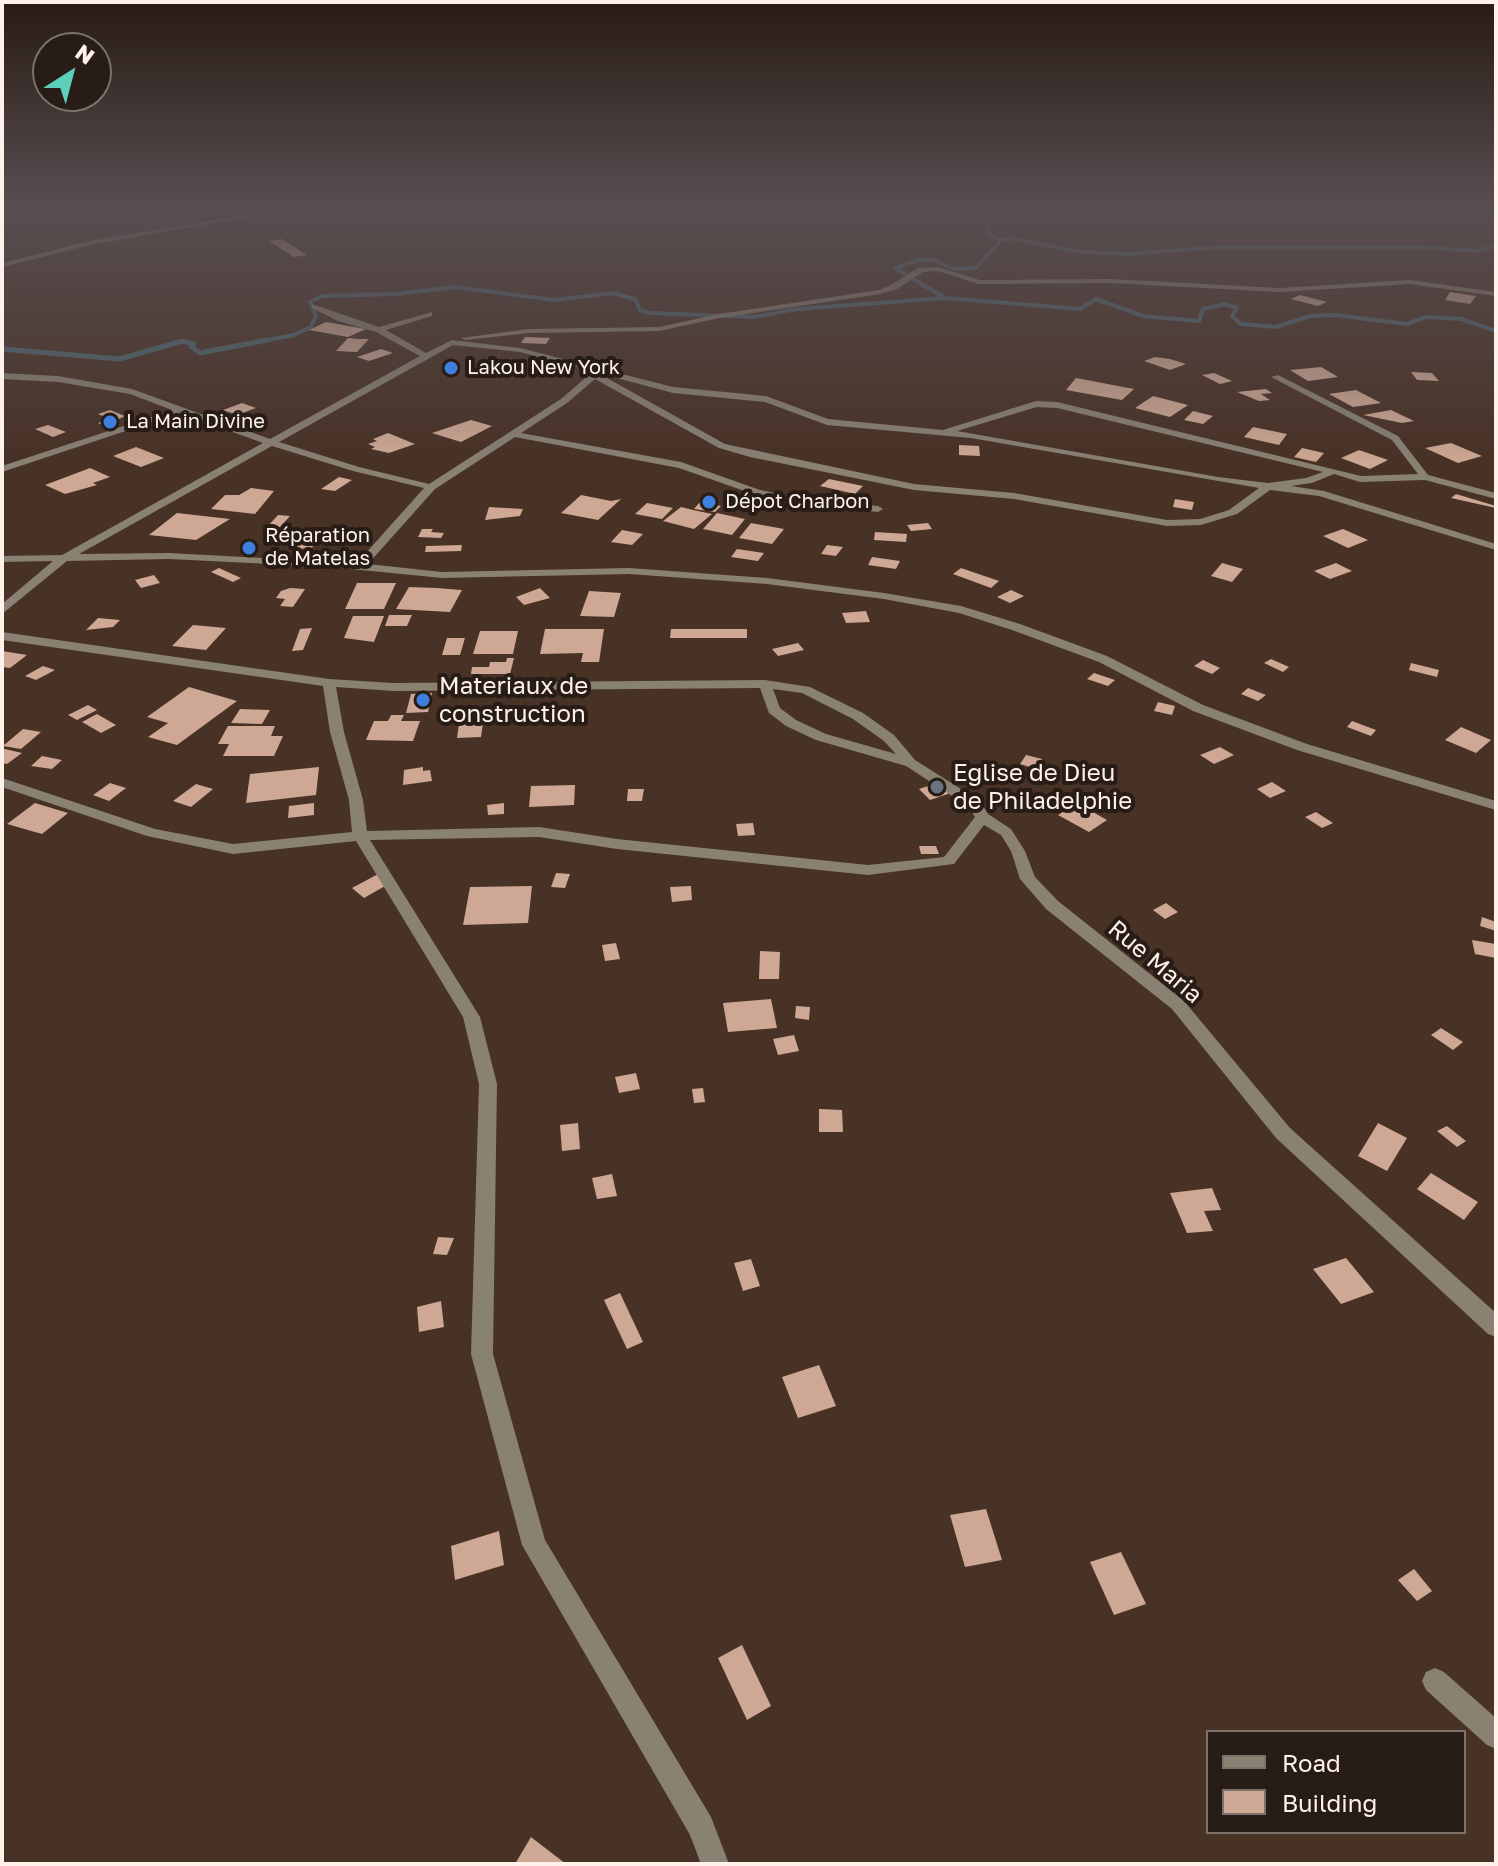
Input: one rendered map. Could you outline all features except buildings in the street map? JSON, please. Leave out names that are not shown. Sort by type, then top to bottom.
[{"type":"street","points":[[2,610],[64,558],[452,342],[529,331],[659,329],[719,316],[866,294]]},
{"type":"street","points":[[315,306],[341,319],[379,330],[426,356]]},
{"type":"street","points":[[379,330],[429,314]]},
{"type":"street","points":[[452,342],[520,350],[673,390],[766,399],[827,422],[941,433],[1334,497],[1496,547]]},
{"type":"street","points":[[359,568],[431,487],[564,401],[592,371]]},
{"type":"street","points":[[592,371],[722,446],[914,487],[1014,496],[1167,523],[1201,522],[1233,512],[1269,486],[1308,481],[1333,471]]},
{"type":"street","points":[[2,376],[91,384],[132,392],[268,442],[356,469],[431,487]]},
{"type":"street","points":[[1275,377],[1395,438],[1425,477]]},
{"type":"street","points":[[941,433],[1036,404],[1057,405],[1360,479],[1425,477],[1496,496]]},
{"type":"street","points":[[2,469],[180,410]]},
{"type":"street","points":[[514,434],[681,465],[745,488],[790,499],[878,509]]},
{"type":"street","points":[[1334,497],[1360,479]]},
{"type":"street","points":[[2,559],[169,556],[442,575],[644,572],[767,581],[961,610],[1103,659],[1198,708],[1302,747],[1496,806]]},
{"type":"street","points":[[2,636],[329,683],[393,687],[765,684],[805,690],[858,716],[889,738],[911,763]]},
{"type":"street","points":[[329,683],[337,732],[356,800],[360,836],[471,1017],[488,1084],[482,1354],[534,1545],[701,1827],[715,1864]]},
{"type":"street","name":"Rue Maria","points":[[765,684],[774,710],[791,723],[821,737],[911,763],[975,804],[982,817],[1006,832],[1028,879],[1052,905],[1178,1005],[1283,1133],[1496,1327]]},
{"type":"street","points":[[2,782],[152,833],[233,849],[360,836],[539,832],[617,844],[868,870],[949,861],[982,817]]},
{"type":"street","points":[[1435,1681],[1496,1736]]},
{"type":"waterway","points":[[257,342],[294,335],[311,327],[316,316],[310,302],[322,296],[393,294]]},
{"type":"waterway","points":[[509,294],[554,300],[604,294]]},
{"type":"waterway","points":[[617,294],[635,299],[640,310],[650,313],[753,317],[798,309],[945,298]]},
{"type":"waterway","points":[[938,294],[945,298]]},
{"type":"waterway","points":[[945,298],[1080,309],[1096,299],[1143,316],[1199,321],[1203,309],[1225,304],[1237,308],[1232,316],[1241,324],[1276,327],[1310,316],[1335,315],[1407,324],[1426,317],[1461,319],[1496,331]]},
{"type":"waterway","points":[[186,342],[194,344],[191,346],[200,353],[267,340]]},
{"type":"waterway","points":[[2,349],[120,359],[179,342]]},
{"type":"waterway","points":[[179,342],[186,342]]},
{"type":"waterway","points":[[179,342],[186,342]]},
{"type":"place","name":"Lakou New York","points":[[451,368]]},
{"type":"place","name":"La Main Divine","points":[[110,422]]},
{"type":"place","name":"Dépot Charbon","points":[[709,502]]},
{"type":"place","name":"Réparation de Matelas","points":[[249,548]]},
{"type":"place","name":"Materiaux de construction","points":[[423,700]]},
{"type":"place","name":"Eglise de Dieu de Philadelphie","points":[[937,787]]}]
